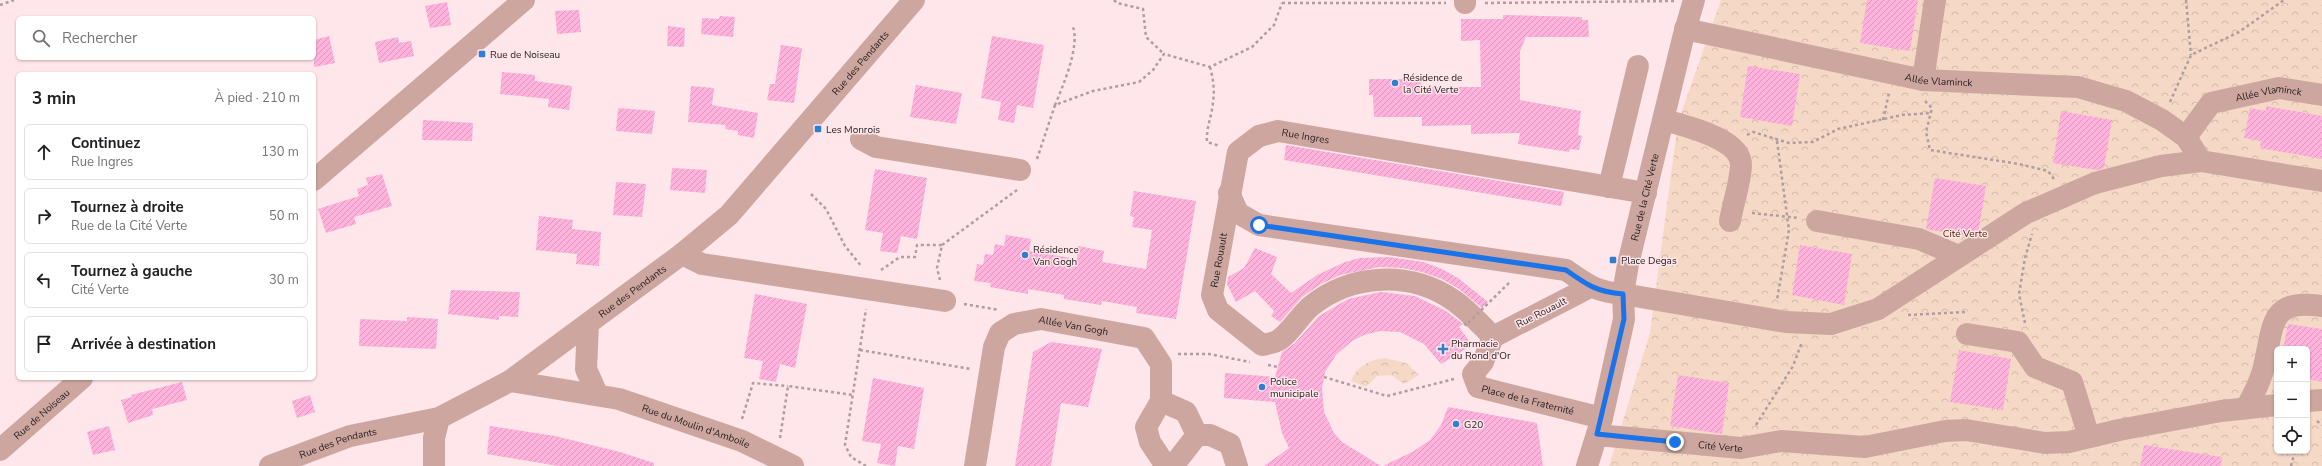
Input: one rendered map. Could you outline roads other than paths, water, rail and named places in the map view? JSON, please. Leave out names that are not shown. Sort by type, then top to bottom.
[{"type":"street","points":[[316,178],[524,0]]},
{"type":"street","name":"Rue des Pendants","points":[[270,466],[350,436],[439,418],[510,381],[682,254],[729,215],[914,0]]},
{"type":"street","name":"Rue de la Cité Verte","points":[[1587,466],[1600,426],[1624,319],[1623,294],[1628,264],[1685,29],[1694,0]]},
{"type":"street","points":[[1923,89],[1935,0]]},
{"type":"street","name":"Allée Vlaminck","points":[[1685,29],[1893,73],[1923,89],[2078,87],[2126,101],[2162,120],[2186,137],[2201,162]]},
{"type":"street","points":[[1609,187],[1638,66]]},
{"type":"street","name":"Allée Vlaminck","points":[[2186,137],[2211,103],[2279,88],[2322,95]]},
{"type":"street","points":[[1664,120],[1713,134],[1737,154],[1741,165],[1731,216]]},
{"type":"street","name":"Rue Ingres","points":[[1229,193],[1238,152],[1259,136],[1278,131],[1646,193]]},
{"type":"street","points":[[861,139],[876,147],[1026,173]]},
{"type":"street","points":[[1229,193],[1238,213],[1259,225],[1566,270],[1590,287],[1603,292],[1623,294],[1774,320],[1810,324],[1831,324],[1878,309],[2026,213],[2095,183],[2161,166],[2201,162],[2322,181]]},
{"type":"street","name":"Rue Rouault","points":[[1229,193],[1212,295],[1218,310],[1262,345],[1278,341],[1309,307],[1340,288],[1368,280],[1393,279],[1420,283],[1437,291],[1459,305],[1493,337],[1590,287]]},
{"type":"street","points":[[1817,221],[1919,239],[1959,256]]},
{"type":"street","points":[[682,254],[702,264],[871,283],[946,301]]},
{"type":"street","points":[[2246,408],[2261,376],[2276,318],[2289,306],[2298,304],[2322,306]]},
{"type":"street","name":"Allée Van Gogh","points":[[975,466],[994,348],[1000,333],[1014,324],[1041,319],[1144,338],[1161,364],[1161,401],[1146,427],[1150,442],[1166,466]]},
{"type":"street","points":[[588,324],[586,369],[597,394]]},
{"type":"street","points":[[1967,334],[2018,342],[2035,367],[2072,382],[2089,437]]},
{"type":"street","name":"Place de la Fraternité","points":[[1493,337],[1483,362],[1473,374],[1478,387],[1600,426]]},
{"type":"street","name":"Rue de Noiseau","points":[[0,450],[80,380]]},
{"type":"street","name":"Rue du Moulin d'Amboile","points":[[510,381],[597,394],[626,402],[736,439],[785,462]]},
{"type":"street","points":[[2310,401],[2322,400]]},
{"type":"street","points":[[1161,401],[1186,412],[1197,435]]},
{"type":"street","name":"Cité Verte","points":[[1600,426],[1741,448],[1781,441],[1865,447],[1945,431],[1966,430],[2045,443],[2069,442],[2221,411],[2274,405]]},
{"type":"street","points":[[434,466],[434,438],[439,418]]},
{"type":"street","points":[[1173,466],[1197,435]]},
{"type":"street","points":[[1197,435],[1210,435],[1230,444],[1237,466]]},
{"type":"place","name":"Rue de Noiseau","points":[[482,54]]},
{"type":"place","name":"Résidence de la Cité Verte","points":[[1395,83]]},
{"type":"place","name":"Les Monrois","points":[[818,129]]},
{"type":"place","name":"Résidence Van Gogh","points":[[1025,255]]},
{"type":"place","name":"Place Degas","points":[[1613,260]]},
{"type":"place","name":"Pharmacie du Rond d'Or","points":[[1443,349]]},
{"type":"place","name":"Police municipale","points":[[1262,387]]},
{"type":"place","name":"G20","points":[[1456,424]]}]
